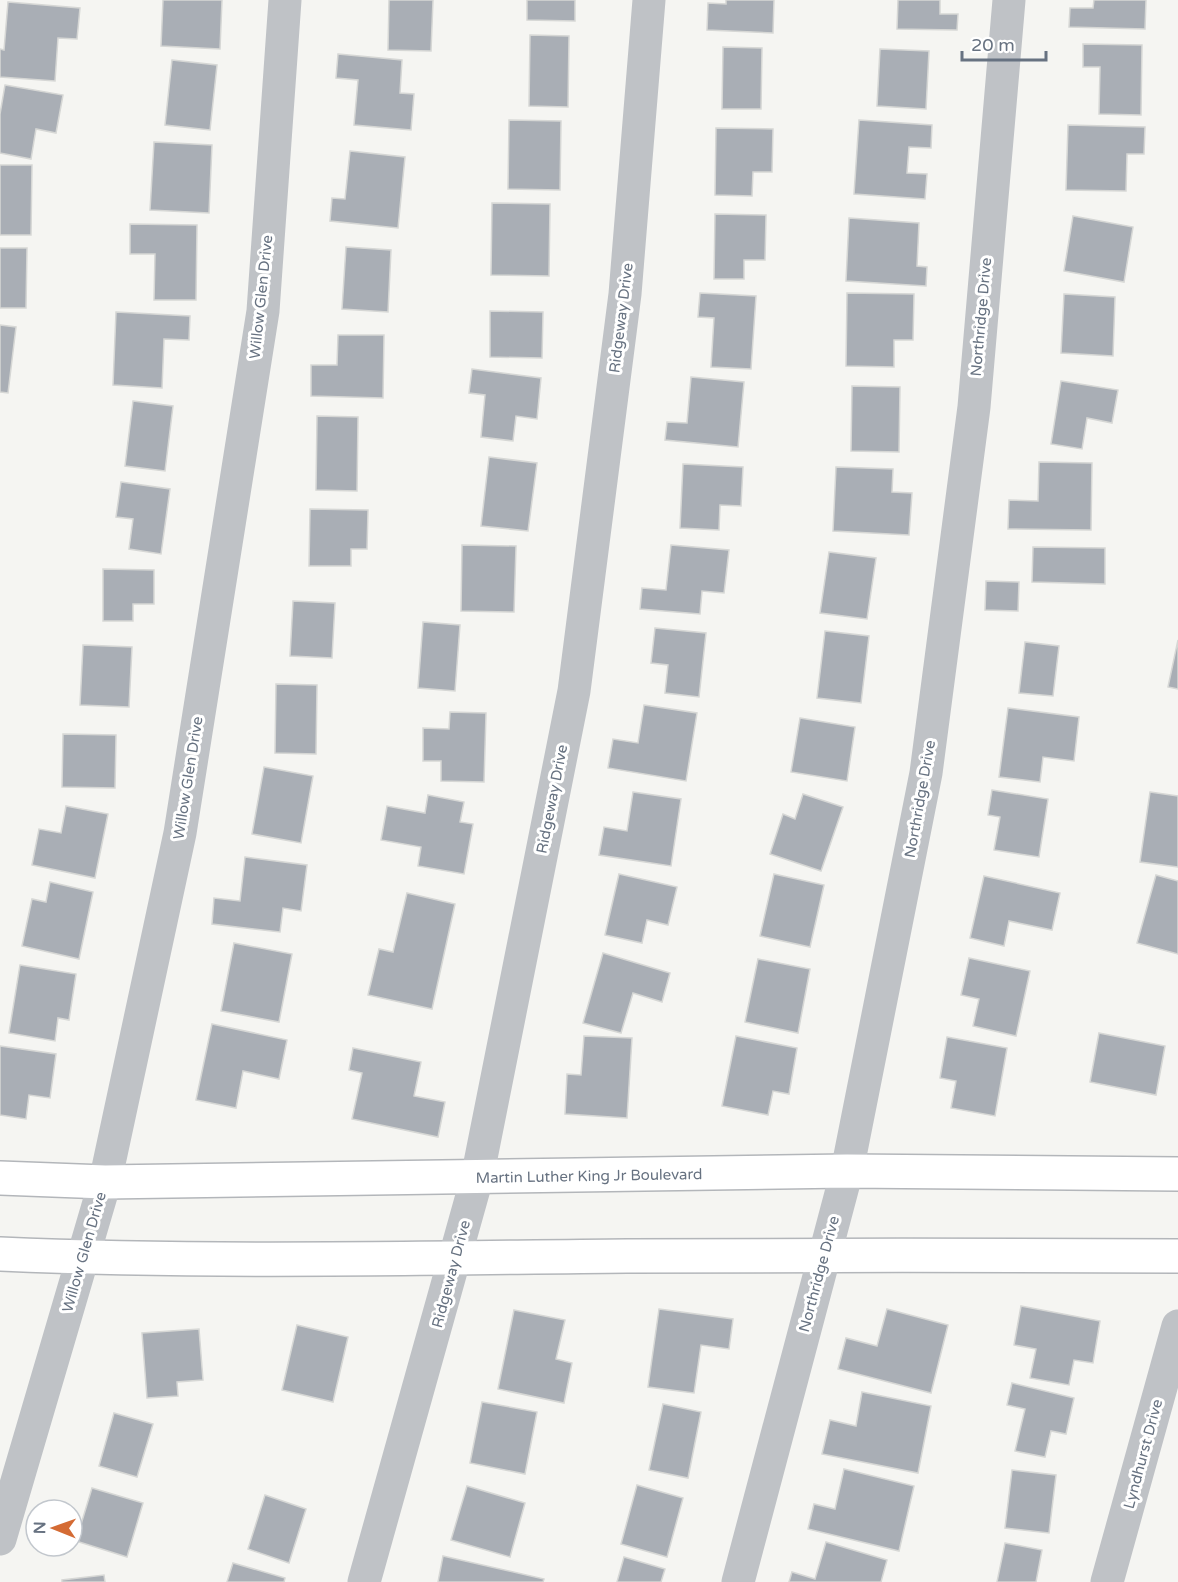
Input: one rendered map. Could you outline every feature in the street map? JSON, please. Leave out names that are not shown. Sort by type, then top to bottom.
[{"type":"main road","name":"Martin Luther King Jr Boulevard","points":[[0,1178],[105,1182],[847,1171],[1178,1174]]},
{"type":"main road","points":[[0,1254],[83,1257],[456,1258],[825,1254],[1178,1256]]},
{"type":"street","name":"Willow Glen Drive","points":[[0,1539],[105,1182],[180,833],[263,311],[285,0]]},
{"type":"street","name":"Ridgeway Drive","points":[[364,1582],[477,1178],[574,691],[625,294],[649,0]]},
{"type":"street","name":"Northridge Drive","points":[[738,1582],[847,1171],[926,773],[974,407],[1009,0]]},
{"type":"street","name":"Lyndhurst Drive","points":[[1107,1582],[1178,1326]]},
{"type":"building","points":[[163,0],[222,0],[220,49],[161,46]]},
{"type":"building","points":[[389,0],[433,0],[431,51],[388,50]]},
{"type":"building","points":[[527,0],[575,0],[575,21],[527,20]]},
{"type":"building","points":[[726,0],[774,0],[773,33],[707,30],[708,3],[726,4]]},
{"type":"building","points":[[898,0],[940,0],[940,14],[958,14],[957,30],[897,29]]},
{"type":"building","points":[[1094,0],[1146,0],[1145,29],[1069,27],[1070,8],[1093,8]]},
{"type":"building","points":[[8,2],[80,8],[77,39],[58,38],[55,81],[0,77],[0,49],[4,50]]},
{"type":"building","points":[[530,35],[569,36],[568,107],[529,106]]},
{"type":"building","points":[[1083,44],[1142,45],[1141,115],[1099,114],[1100,67],[1083,67]]},
{"type":"building","points":[[723,47],[762,48],[761,109],[722,109]]},
{"type":"building","points":[[880,49],[929,51],[926,109],[877,106]]},
{"type":"building","points":[[338,54],[402,60],[400,93],[414,94],[411,130],[354,125],[358,80],[336,78]]},
{"type":"building","points":[[172,60],[217,65],[210,130],[165,125]]},
{"type":"building","points":[[5,85],[63,95],[56,133],[36,129],[31,159],[0,153],[0,114]]},
{"type":"building","points":[[509,120],[561,121],[560,190],[508,189]]},
{"type":"building","points":[[859,120],[932,125],[931,148],[909,147],[907,173],[927,174],[925,199],[854,194]]},
{"type":"building","points":[[1068,125],[1145,127],[1144,154],[1127,154],[1126,191],[1066,190]]},
{"type":"building","points":[[716,128],[773,129],[772,172],[753,172],[752,196],[715,195]]},
{"type":"building","points":[[154,142],[212,145],[209,213],[150,210]]},
{"type":"building","points":[[350,151],[405,157],[398,228],[330,221],[332,198],[345,199]]},
{"type":"building","points":[[0,165],[32,165],[31,235],[0,235]]},
{"type":"building","points":[[492,203],[550,204],[549,276],[491,275]]},
{"type":"building","points":[[715,214],[766,215],[765,260],[744,260],[744,279],[714,279]]},
{"type":"building","points":[[1073,216],[1133,227],[1124,282],[1064,271]]},
{"type":"building","points":[[849,218],[919,223],[917,266],[927,267],[926,286],[846,281]]},
{"type":"building","points":[[130,224],[197,225],[196,300],[154,300],[155,254],[130,254]]},
{"type":"building","points":[[346,247],[391,250],[388,312],[342,309]]},
{"type":"building","points":[[0,248],[27,248],[26,308],[0,308]]},
{"type":"building","points":[[700,293],[756,296],[751,369],[711,367],[714,318],[698,317]]},
{"type":"building","points":[[847,293],[914,294],[913,340],[894,340],[894,367],[846,366]]},
{"type":"building","points":[[1064,294],[1115,297],[1113,356],[1061,353]]},
{"type":"building","points":[[490,311],[543,312],[542,358],[490,357]]},
{"type":"building","points":[[116,312],[190,316],[189,340],[164,339],[162,388],[113,385]]},
{"type":"building","points":[[0,325],[16,327],[8,393],[0,392]]},
{"type":"building","points":[[338,335],[384,335],[383,398],[311,396],[311,365],[337,365]]},
{"type":"building","points":[[472,369],[541,378],[537,419],[516,416],[513,441],[481,437],[485,395],[469,393]]},
{"type":"building","points":[[691,377],[744,382],[738,447],[665,440],[667,422],[687,423]]},
{"type":"building","points":[[1061,381],[1118,390],[1112,423],[1087,418],[1082,449],[1051,444]]},
{"type":"building","points":[[852,386],[900,387],[899,452],[851,451]]},
{"type":"building","points":[[133,401],[173,406],[165,471],[125,466]]},
{"type":"building","points":[[317,416],[358,417],[357,491],[316,490]]},
{"type":"building","points":[[489,457],[537,463],[528,531],[481,526]]},
{"type":"building","points":[[1039,462],[1092,463],[1091,530],[1008,529],[1009,500],[1038,501]]},
{"type":"building","points":[[683,464],[743,467],[741,506],[720,505],[719,530],[680,528]]},
{"type":"building","points":[[836,467],[893,469],[892,492],[912,493],[909,535],[833,531]]},
{"type":"building","points":[[121,482],[170,489],[161,554],[129,549],[133,519],[116,517]]},
{"type":"building","points":[[310,509],[368,510],[367,549],[351,549],[351,566],[309,566]]},
{"type":"building","points":[[462,545],[516,546],[514,612],[461,611]]},
{"type":"building","points":[[671,545],[729,550],[724,593],[702,591],[700,614],[640,609],[642,588],[666,590]]},
{"type":"building","points":[[1033,547],[1105,548],[1105,584],[1032,582]]},
{"type":"building","points":[[829,552],[876,558],[867,619],[820,613]]},
{"type":"building","points":[[103,569],[154,570],[154,604],[133,604],[133,621],[103,621]]},
{"type":"building","points":[[986,581],[1019,582],[1018,611],[985,610]]},
{"type":"building","points":[[293,601],[335,603],[332,658],[290,656]]},
{"type":"building","points":[[423,622],[460,625],[455,691],[418,688]]},
{"type":"building","points":[[655,628],[706,633],[699,697],[665,693],[668,665],[651,663]]},
{"type":"building","points":[[825,631],[869,636],[861,703],[817,698]]},
{"type":"building","points":[[1178,640],[1178,689],[1168,687]]},
{"type":"building","points":[[1025,642],[1059,646],[1053,696],[1019,693]]},
{"type":"building","points":[[83,645],[132,647],[129,707],[80,705]]},
{"type":"building","points":[[276,684],[317,685],[316,754],[275,753]]},
{"type":"building","points":[[644,705],[697,713],[686,781],[608,768],[613,739],[638,743]]},
{"type":"building","points":[[1008,708],[1079,717],[1074,761],[1043,757],[1040,782],[999,777]]},
{"type":"building","points":[[450,712],[486,713],[484,782],[441,781],[441,761],[423,761],[423,728],[449,729]]},
{"type":"building","points":[[800,718],[855,727],[847,781],[791,772]]},
{"type":"building","points":[[63,734],[116,735],[115,788],[62,787]]},
{"type":"building","points":[[264,767],[313,776],[301,843],[252,834]]},
{"type":"building","points":[[992,790],[1048,799],[1039,857],[994,850],[1000,817],[988,815]]},
{"type":"building","points":[[633,792],[681,799],[671,866],[599,855],[604,827],[627,831]]},
{"type":"building","points":[[1150,792],[1178,796],[1178,867],[1140,862]]},
{"type":"building","points":[[803,794],[843,807],[821,871],[770,854],[783,814],[795,819]]},
{"type":"building","points":[[428,795],[464,802],[460,822],[473,824],[464,874],[418,866],[421,847],[381,840],[387,806],[425,813]]},
{"type":"building","points":[[66,806],[108,814],[95,878],[32,865],[39,829],[61,833]]},
{"type":"building","points":[[245,857],[307,865],[301,911],[283,908],[280,932],[212,924],[214,898],[240,901]]},
{"type":"building","points":[[619,874],[677,887],[668,925],[647,920],[642,943],[605,935]]},
{"type":"building","points":[[774,874],[824,885],[810,947],[760,936]]},
{"type":"building","points":[[1156,875],[1178,881],[1178,954],[1137,943]]},
{"type":"building","points":[[984,876],[1060,893],[1052,930],[1009,921],[1004,946],[970,938]]},
{"type":"building","points":[[50,882],[93,892],[79,959],[22,946],[32,899],[46,902]]},
{"type":"building","points":[[407,893],[455,904],[432,1009],[368,995],[379,949],[393,952]]},
{"type":"building","points":[[234,943],[292,954],[279,1022],[221,1011]]},
{"type":"building","points":[[603,953],[670,973],[662,1002],[633,993],[621,1033],[583,1023]]},
{"type":"building","points":[[969,958],[1030,971],[1016,1036],[973,1026],[979,999],[961,995]]},
{"type":"building","points":[[758,959],[810,969],[798,1033],[745,1022]]},
{"type":"building","points":[[20,965],[76,974],[69,1020],[58,1018],[55,1041],[9,1033]]},
{"type":"building","points":[[212,1024],[287,1040],[279,1079],[243,1071],[236,1108],[196,1100]]},
{"type":"building","points":[[1099,1033],[1165,1046],[1156,1095],[1090,1082]]},
{"type":"building","points":[[584,1036],[632,1038],[627,1118],[565,1114],[567,1074],[581,1075]]},
{"type":"building","points":[[736,1036],[797,1048],[789,1094],[773,1091],[768,1115],[722,1106]]},
{"type":"building","points":[[947,1037],[1007,1048],[995,1116],[951,1108],[956,1081],[940,1078]]},
{"type":"building","points":[[0,1046],[56,1054],[50,1098],[29,1095],[26,1119],[0,1115]]},
{"type":"building","points":[[353,1048],[421,1062],[414,1096],[445,1102],[438,1137],[352,1119],[362,1073],[349,1070]]},
{"type":"building","points":[[1021,1306],[1100,1321],[1093,1363],[1074,1360],[1069,1385],[1030,1378],[1036,1349],[1014,1345]]},
{"type":"building","points":[[659,1309],[733,1319],[729,1349],[701,1345],[694,1393],[648,1387]]},
{"type":"building","points":[[887,1309],[948,1325],[931,1393],[838,1369],[846,1338],[877,1346]]},
{"type":"building","points":[[514,1310],[565,1320],[556,1359],[572,1363],[564,1403],[498,1389]]},
{"type":"building","points":[[297,1325],[348,1337],[333,1402],[282,1390]]},
{"type":"building","points":[[199,1329],[203,1380],[177,1382],[178,1396],[147,1398],[142,1333]]},
{"type":"building","points":[[1012,1383],[1074,1398],[1066,1434],[1051,1431],[1045,1457],[1015,1451],[1025,1409],[1007,1405]]},
{"type":"building","points":[[862,1392],[931,1406],[918,1473],[822,1454],[830,1420],[856,1426]]},
{"type":"building","points":[[482,1402],[537,1412],[525,1474],[470,1463]]},
{"type":"building","points":[[663,1404],[701,1412],[688,1478],[649,1470]]},
{"type":"building","points":[[114,1413],[153,1424],[137,1477],[99,1466]]},
{"type":"building","points":[[844,1469],[914,1486],[899,1551],[808,1529],[814,1504],[835,1509]]},
{"type":"building","points":[[1012,1470],[1056,1475],[1049,1533],[1005,1528]]},
{"type":"building","points":[[637,1485],[683,1498],[667,1557],[621,1544]]},
{"type":"building","points":[[467,1486],[525,1503],[510,1557],[451,1540]]},
{"type":"building","points":[[92,1488],[143,1503],[127,1557],[84,1544],[84,1514]]},
{"type":"building","points":[[265,1495],[306,1509],[289,1563],[248,1549]]},
{"type":"building","points":[[826,1542],[887,1560],[881,1582],[789,1582],[792,1572],[815,1579]]},
{"type":"building","points":[[1005,1543],[1042,1550],[1036,1582],[997,1582]]},
{"type":"building","points":[[443,1556],[544,1579],[543,1582],[438,1582]]},
{"type":"building","points":[[624,1557],[665,1569],[661,1582],[617,1582]]},
{"type":"building","points":[[233,1563],[285,1578],[284,1582],[227,1582]]},
{"type":"building","points":[[104,1575],[105,1582],[62,1582],[62,1580]]}]
